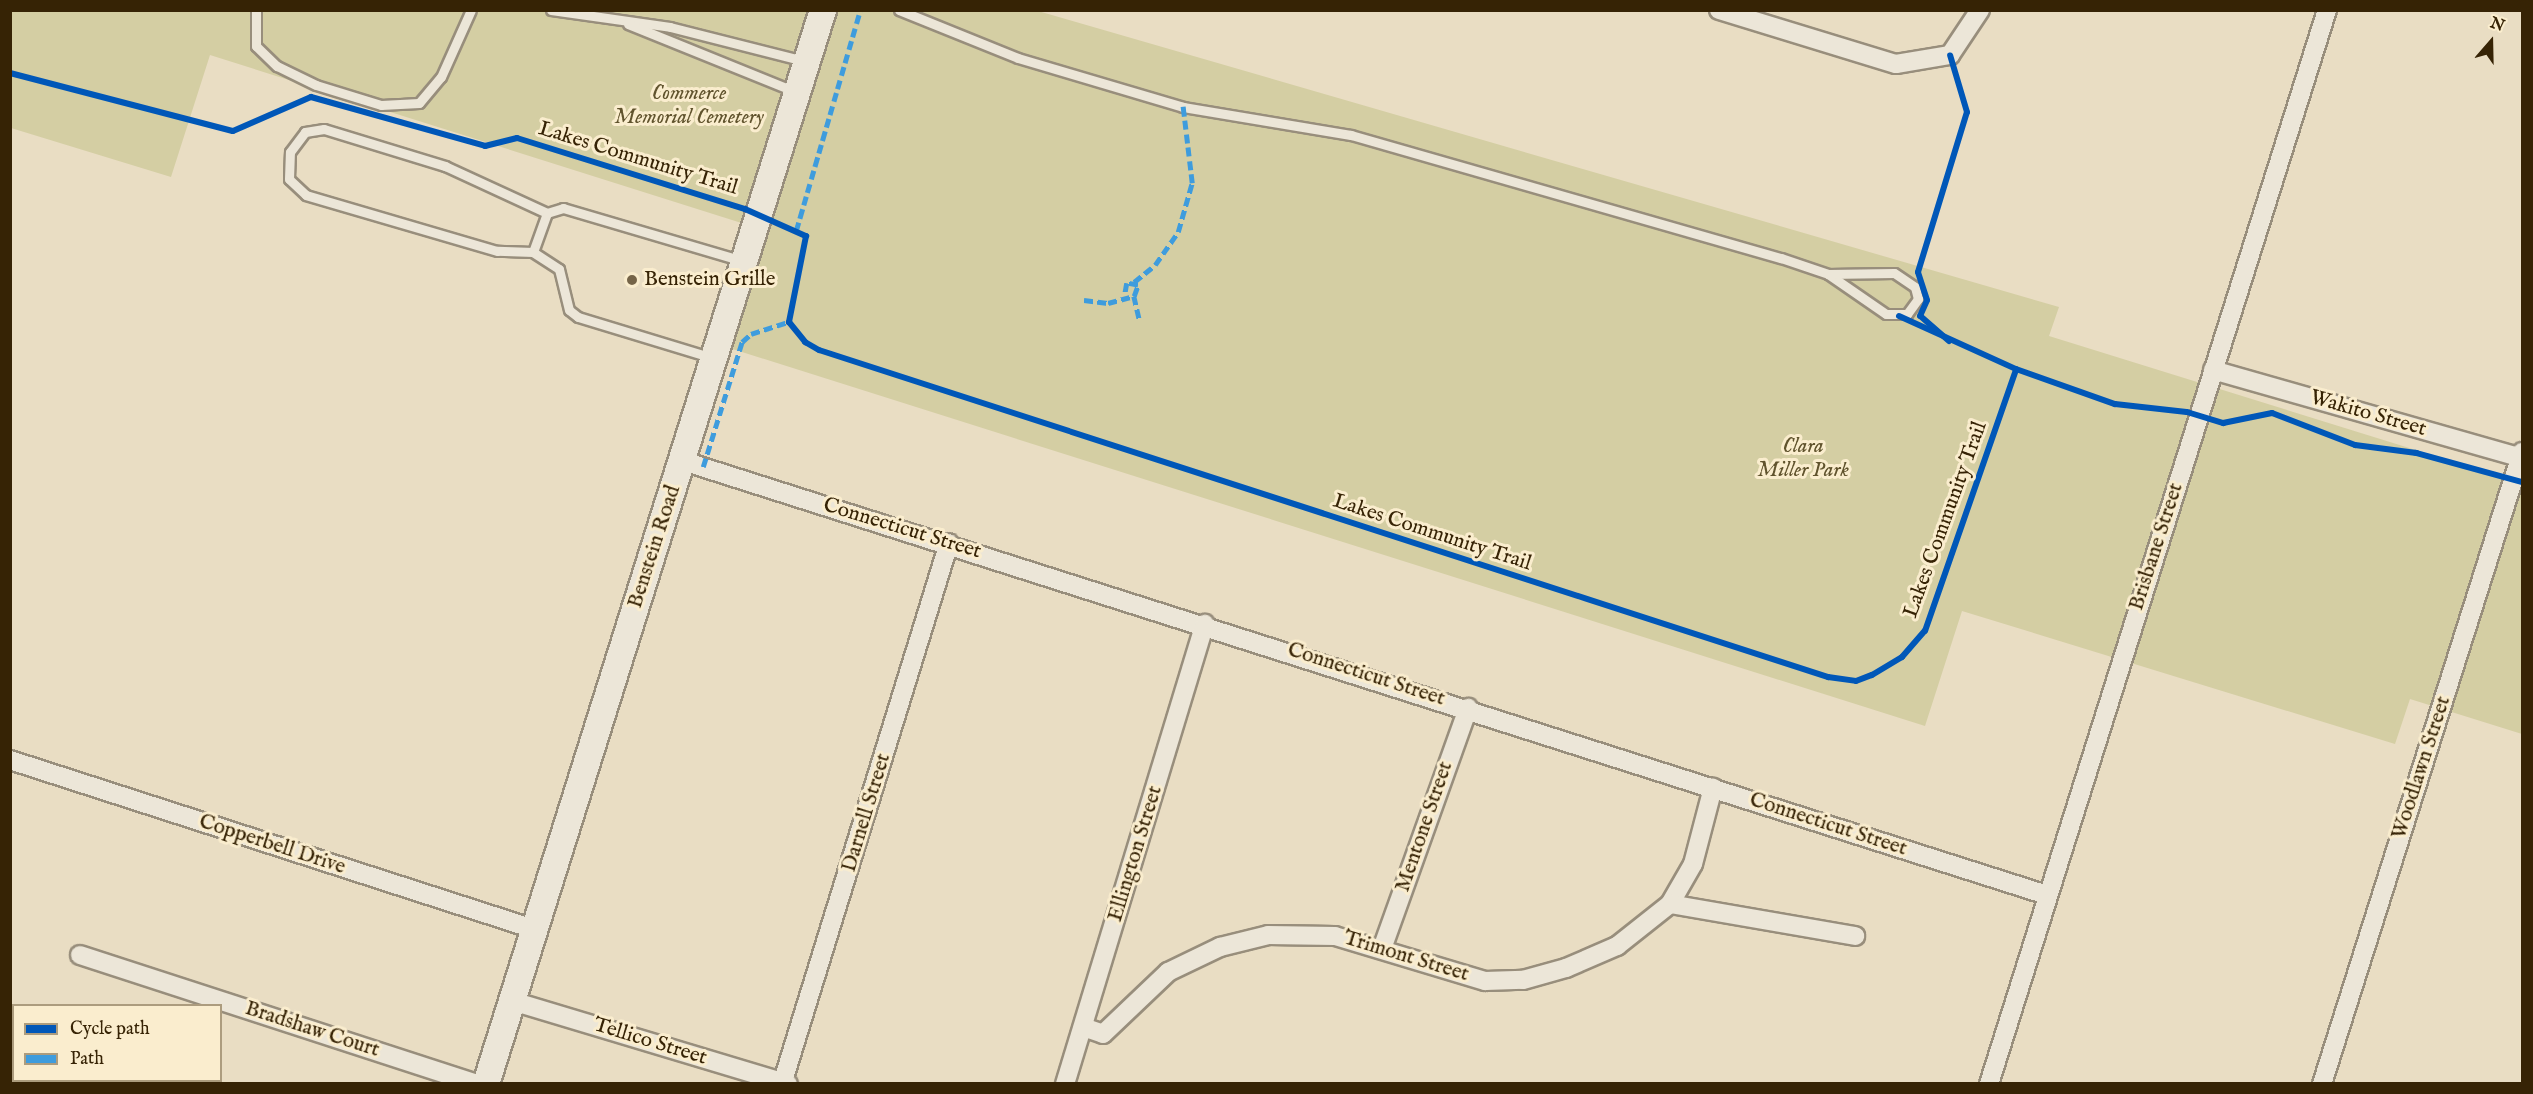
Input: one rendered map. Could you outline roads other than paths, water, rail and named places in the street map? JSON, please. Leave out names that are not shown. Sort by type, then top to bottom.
[{"type":"street","name":"Benstein Road","points":[[486,1083],[823,10]]},
{"type":"street","points":[[1719,10],[1896,64],[1950,55],[1980,10]]},
{"type":"street","name":"Brisbane Street","points":[[1989,1083],[2327,10]]},
{"type":"street","name":"Wakito Street","points":[[2213,370],[2522,456]]},
{"type":"street","name":"Woodlawn Street","points":[[2322,1083],[2522,456]]},
{"type":"street","name":"Connecticut Street","points":[[683,461],[1205,624],[2047,895]]},
{"type":"street","name":"Darnell Street","points":[[784,1083],[949,543]]},
{"type":"street","name":"Ellington Street","points":[[1065,1083],[1205,624]]},
{"type":"street","name":"Mentone Street","points":[[1383,946],[1468,708]]},
{"type":"street","name":"Copperbell Drive","points":[[10,760],[534,929]]},
{"type":"street","name":"Trimont Street","points":[[1083,1027],[1103,1034],[1168,972],[1220,947],[1301,935],[1383,946],[1485,981],[1523,981],[1617,946],[1670,904],[1693,864],[1713,789]]},
{"type":"street","points":[[1670,904],[1856,936]]},
{"type":"street","name":"Bradshaw Court","points":[[80,955],[476,1083]]},
{"type":"street","name":"Tellico Street","points":[[512,1001],[784,1083]]},
{"type":"lane","points":[[256,10],[256,46],[277,66],[316,85],[381,105],[419,103],[441,77],[471,10]]},
{"type":"lane","points":[[551,10],[670,27],[807,62]]},
{"type":"lane","points":[[899,10],[1018,58],[1183,108],[1351,135],[1828,274],[1894,273],[1915,287],[1918,299],[1907,314],[1886,314],[1828,274]]},
{"type":"lane","points":[[623,22],[797,93]]},
{"type":"lane","points":[[714,358],[578,317],[569,310],[559,269],[533,252],[497,250],[306,195],[289,179],[290,152],[304,132],[324,129],[445,166],[547,213],[563,208],[745,261]]},
{"type":"lane","points":[[533,252],[547,213]]},
{"type":"place","name":"Benstein Grille","points":[[632,280]]},
{"type":"park label","name":"Commerce Memorial Cemetery","points":[[689,106]]},
{"type":"park label","name":"Clara Miller Park","points":[[1803,459]]}]
